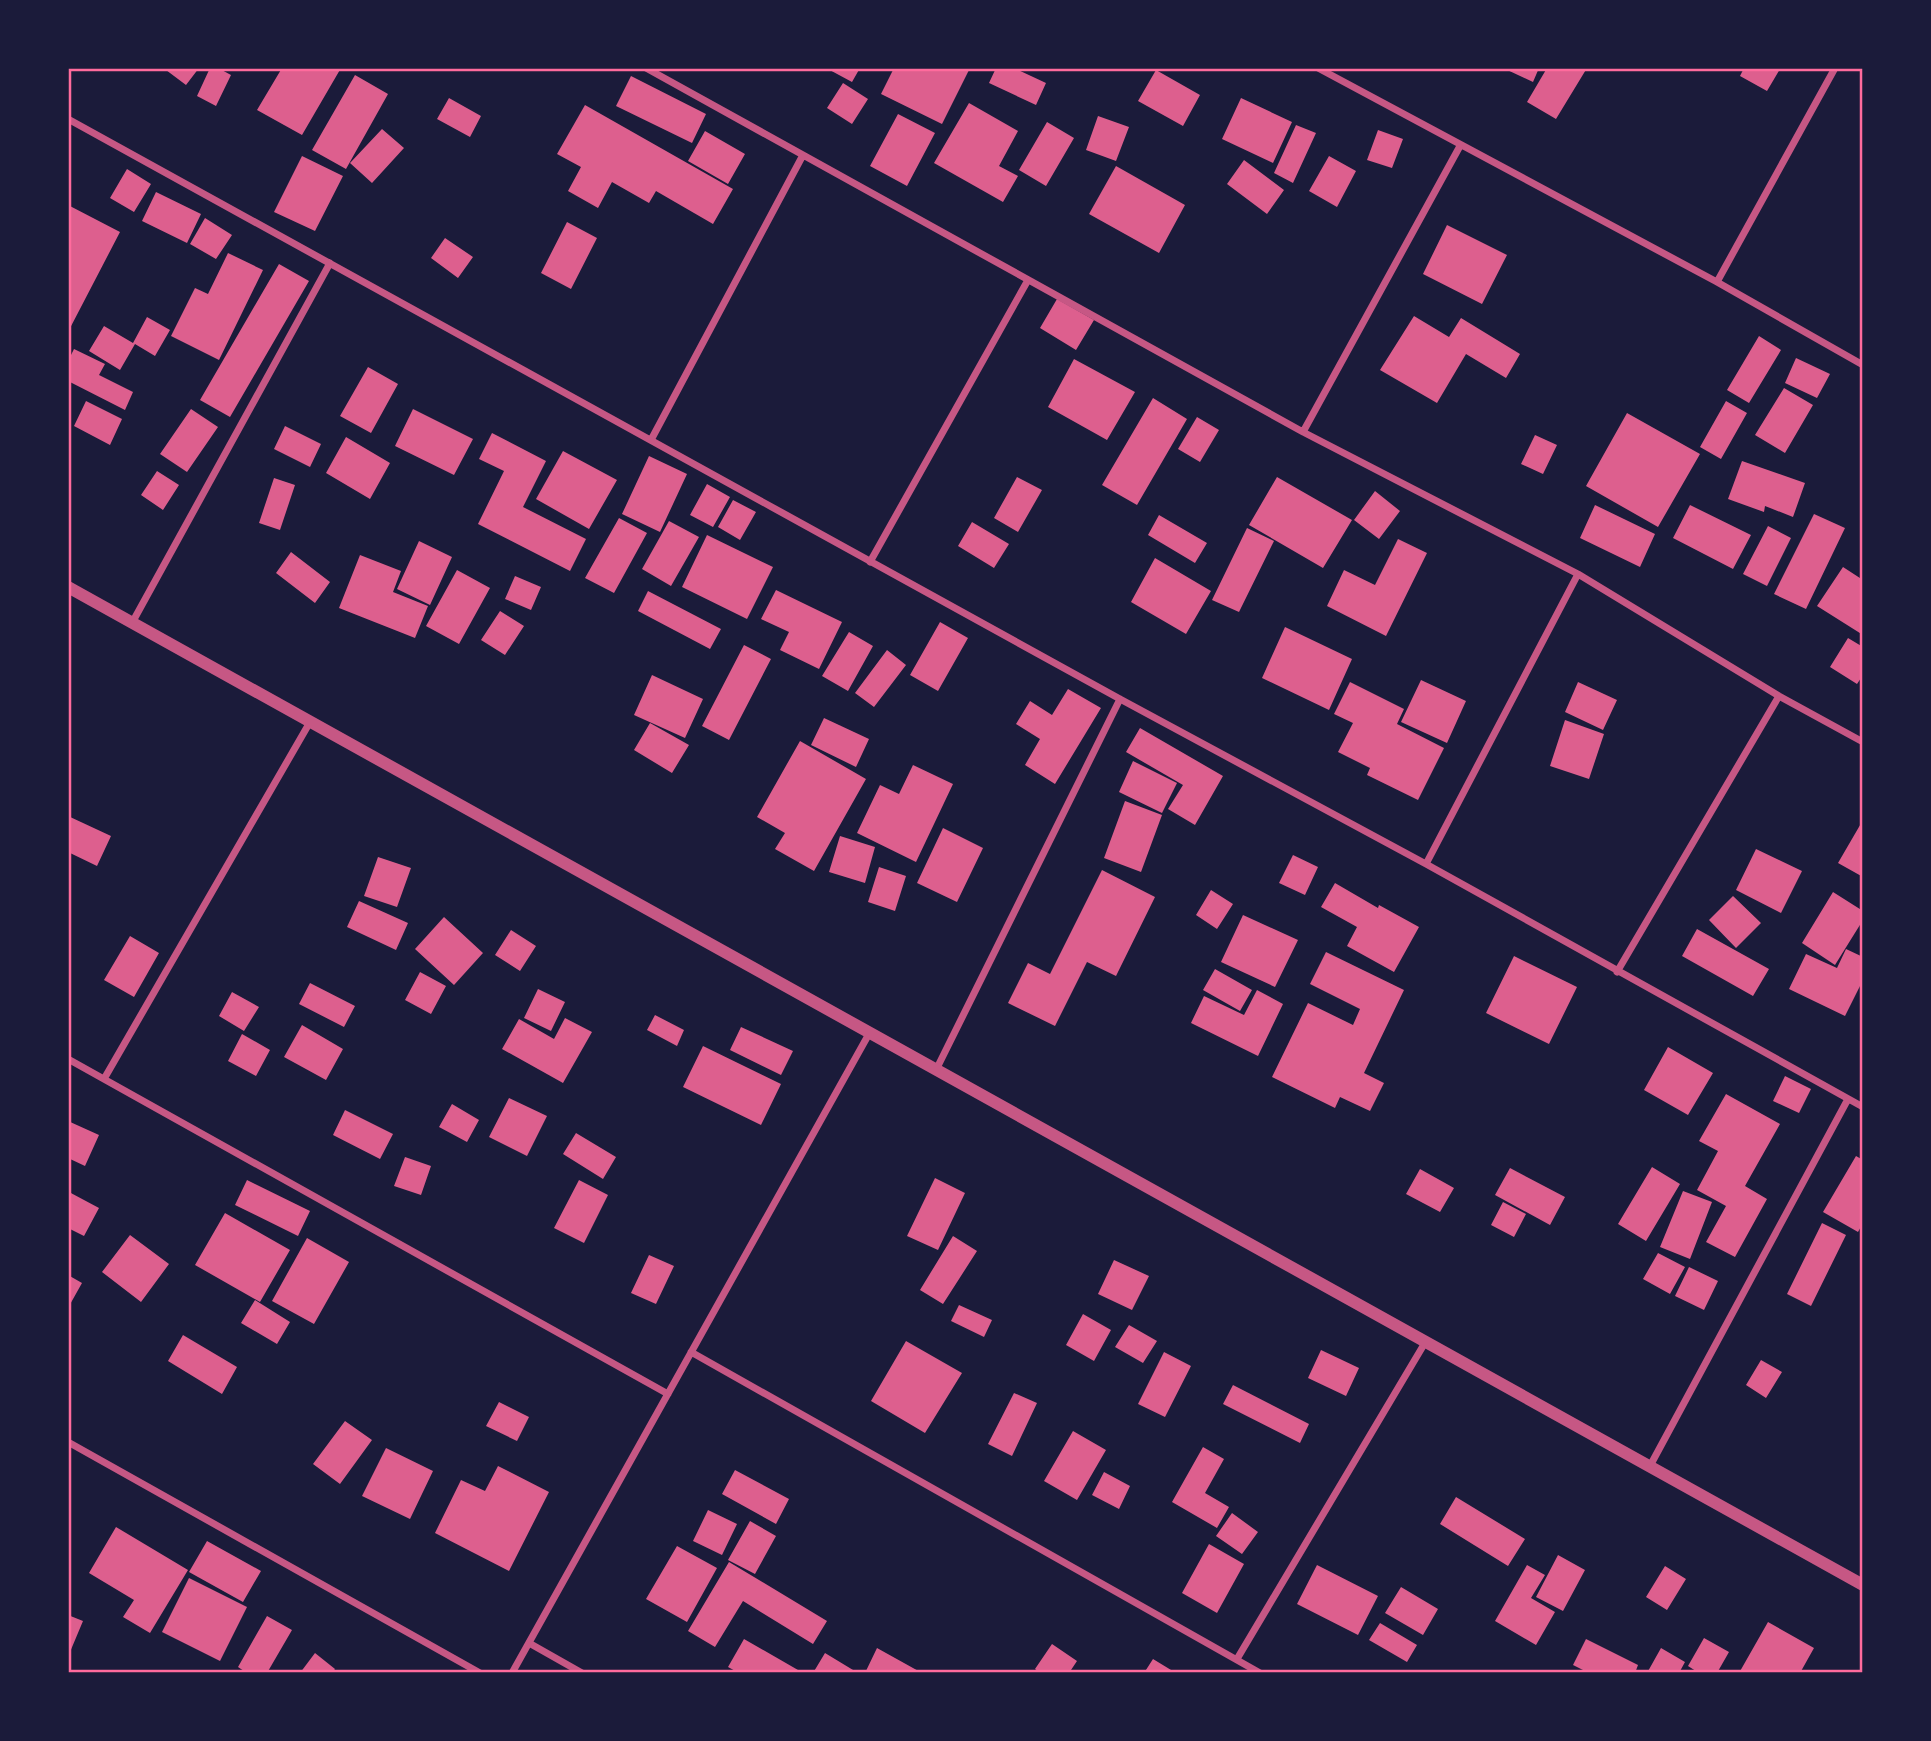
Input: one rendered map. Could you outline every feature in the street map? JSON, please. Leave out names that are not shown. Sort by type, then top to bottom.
[{"type":"street","points":[[646,68],[1303,432],[1578,574],[1779,696],[1863,742]]},
{"type":"street","points":[[1318,68],[1717,282],[1863,365]]},
{"type":"street","points":[[1717,282],[1835,68]]},
{"type":"street","points":[[68,119],[870,562],[1426,864],[1863,1107]]},
{"type":"street","points":[[1303,432],[1460,146]]},
{"type":"street","points":[[651,440],[803,155]]},
{"type":"street","points":[[132,623],[330,263]]},
{"type":"street","points":[[870,562],[1028,280]]},
{"type":"street","points":[[1426,864],[1578,574]]},
{"type":"street","points":[[68,587],[1863,1585]]},
{"type":"street","points":[[1617,972],[1779,696]]},
{"type":"street","points":[[936,1070],[1120,699]]},
{"type":"street","points":[[104,1079],[310,722]]},
{"type":"street","points":[[512,1673],[870,1032]]},
{"type":"street","points":[[68,1059],[668,1394]]},
{"type":"street","points":[[1650,1466],[1849,1099]]},
{"type":"street","points":[[1237,1659],[1426,1341]]},
{"type":"street","points":[[691,1352],[1260,1673]]},
{"type":"street","points":[[68,1443],[480,1673]]},
{"type":"street","points":[[529,1643],[582,1673]]},
{"type":"building","points":[[199,68],[186,85],[166,70]]},
{"type":"building","points":[[210,68],[218,68],[231,75],[216,106],[197,96]]},
{"type":"building","points":[[282,68],[341,68],[302,135],[257,110]]},
{"type":"building","points":[[826,68],[860,68],[852,82]]},
{"type":"building","points":[[894,68],[970,68],[942,124],[881,94]]},
{"type":"building","points":[[996,68],[1014,68],[1046,83],[1036,105],[989,83]]},
{"type":"building","points":[[1503,68],[1539,68],[1533,82]]},
{"type":"building","points":[[1547,68],[1587,68],[1556,119],[1527,102]]},
{"type":"building","points":[[1744,68],[1780,69],[1767,91],[1740,76]]},
{"type":"building","points":[[1156,70],[1200,95],[1183,126],[1138,101]]},
{"type":"building","points":[[355,75],[388,94],[346,169],[312,150]]},
{"type":"building","points":[[631,76],[706,114],[692,143],[616,106]]},
{"type":"building","points":[[843,83],[868,99],[852,124],[827,108]]},
{"type":"building","points":[[449,98],[481,116],[470,137],[437,119]]},
{"type":"building","points":[[1241,98],[1292,122],[1273,163],[1222,139]]},
{"type":"building","points":[[969,103],[1018,131],[999,166],[1018,176],[1003,202],[934,163]]},
{"type":"building","points":[[585,105],[733,189],[713,224],[656,191],[649,203],[612,182],[598,208],[568,191],[581,167],[557,154]]},
{"type":"building","points":[[898,114],[935,133],[907,186],[870,166]]},
{"type":"building","points":[[1098,116],[1129,127],[1116,161],[1086,150]]},
{"type":"building","points":[[1047,122],[1074,138],[1046,186],[1019,170]]},
{"type":"building","points":[[1296,125],[1316,133],[1293,183],[1274,173]]},
{"type":"building","points":[[382,129],[404,148],[372,183],[350,163]]},
{"type":"building","points":[[1378,130],[1403,139],[1392,168],[1367,160]]},
{"type":"building","points":[[705,131],[745,154],[728,184],[688,161]]},
{"type":"building","points":[[302,156],[343,176],[315,231],[274,212]]},
{"type":"building","points":[[1329,156],[1356,171],[1337,207],[1309,191]]},
{"type":"building","points":[[1244,160],[1284,190],[1267,214],[1227,184]]},
{"type":"building","points":[[1116,166],[1185,205],[1159,253],[1089,214]]},
{"type":"building","points":[[127,169],[151,184],[134,212],[110,198]]},
{"type":"building","points":[[156,192],[201,214],[187,243],[142,221]]},
{"type":"building","points":[[68,205],[120,232],[68,332],[69,265]]},
{"type":"building","points":[[205,218],[232,235],[216,259],[190,244]]},
{"type":"building","points":[[567,222],[597,238],[571,289],[541,273]]},
{"type":"building","points":[[1447,225],[1507,255],[1482,304],[1423,274]]},
{"type":"building","points":[[445,238],[473,257],[458,278],[431,258]]},
{"type":"building","points":[[228,253],[263,270],[219,360],[171,336],[195,288],[208,294]]},
{"type":"building","points":[[279,264],[309,281],[230,417],[200,400]]},
{"type":"building","points":[[1057,299],[1094,320],[1076,350],[1040,328]]},
{"type":"building","points":[[1414,316],[1449,337],[1461,318],[1520,354],[1506,378],[1466,354],[1437,403],[1380,370]]},
{"type":"building","points":[[147,317],[170,330],[155,356],[135,344],[120,370],[89,351],[104,326],[133,343]]},
{"type":"building","points":[[1759,336],[1781,350],[1749,403],[1727,390]]},
{"type":"building","points":[[74,349],[105,364],[99,375],[133,392],[125,410],[68,381],[68,361]]},
{"type":"building","points":[[1796,358],[1830,374],[1817,398],[1785,383]]},
{"type":"building","points":[[1074,359],[1135,392],[1107,440],[1048,407]]},
{"type":"building","points":[[368,367],[398,384],[371,433],[340,416]]},
{"type":"building","points":[[1784,388],[1813,405],[1785,453],[1755,435]]},
{"type":"building","points":[[1153,398],[1187,419],[1137,505],[1102,485]]},
{"type":"building","points":[[86,401],[122,419],[110,445],[74,426]]},
{"type":"building","points":[[1726,401],[1747,413],[1721,459],[1700,447]]},
{"type":"building","points":[[191,409],[218,427],[187,472],[160,454]]},
{"type":"building","points":[[413,409],[473,439],[454,475],[395,446]]},
{"type":"building","points":[[1627,413],[1700,454],[1658,527],[1586,486]]},
{"type":"building","points":[[1197,417],[1219,430],[1200,462],[1178,449]]},
{"type":"building","points":[[285,426],[321,444],[310,467],[274,449]]},
{"type":"building","points":[[492,433],[546,461],[523,507],[586,539],[570,571],[478,524],[504,471],[479,459]]},
{"type":"building","points":[[1535,435],[1557,445],[1543,474],[1521,464]]},
{"type":"building","points":[[346,437],[390,463],[370,499],[326,473]]},
{"type":"building","points":[[563,451],[617,480],[589,529],[536,499]]},
{"type":"building","points":[[649,456],[687,474],[660,532],[622,514]]},
{"type":"building","points":[[1742,461],[1805,483],[1793,517],[1765,506],[1764,512],[1728,499]]},
{"type":"building","points":[[157,471],[179,485],[163,510],[141,495]]},
{"type":"building","points":[[1017,477],[1042,490],[1018,532],[994,518]]},
{"type":"building","points":[[1277,477],[1352,520],[1323,568],[1249,525]]},
{"type":"building","points":[[274,478],[295,485],[280,530],[259,523]]},
{"type":"building","points":[[707,484],[730,497],[713,527],[690,515]]},
{"type":"building","points":[[1375,491],[1400,511],[1379,539],[1354,520]]},
{"type":"building","points":[[733,500],[756,512],[740,540],[718,527]]},
{"type":"building","points":[[1595,505],[1655,534],[1640,567],[1580,538]]},
{"type":"building","points":[[1690,505],[1751,535],[1733,569],[1673,538]]},
{"type":"building","points":[[1814,514],[1845,528],[1806,609],[1774,594]]},
{"type":"building","points":[[1159,515],[1207,543],[1195,563],[1148,535]]},
{"type":"building","points":[[619,518],[647,533],[614,593],[585,578]]},
{"type":"building","points":[[669,521],[699,537],[671,586],[642,569]]},
{"type":"building","points":[[972,522],[1009,544],[994,568],[958,546]]},
{"type":"building","points":[[1768,526],[1791,538],[1767,586],[1743,574]]},
{"type":"building","points":[[1247,528],[1274,541],[1239,612],[1212,600]]},
{"type":"building","points":[[707,535],[773,567],[747,619],[682,587]]},
{"type":"building","points":[[1398,539],[1427,553],[1386,636],[1327,606],[1344,570],[1375,585]]},
{"type":"building","points":[[419,541],[452,557],[430,605],[397,589]]},
{"type":"building","points":[[291,552],[330,582],[315,603],[276,573]]},
{"type":"building","points":[[360,555],[401,571],[393,592],[428,606],[415,638],[339,608]]},
{"type":"building","points":[[1155,558],[1211,591],[1186,634],[1131,602]]},
{"type":"building","points":[[1843,567],[1863,580],[1863,635],[1817,606]]},
{"type":"building","points":[[457,570],[490,588],[459,644],[426,626]]},
{"type":"building","points":[[515,576],[541,587],[531,610],[505,599]]},
{"type":"building","points":[[776,590],[842,622],[819,669],[780,650],[789,632],[761,619]]},
{"type":"building","points":[[648,591],[721,629],[710,649],[638,611]]},
{"type":"building","points":[[500,611],[524,626],[505,655],[481,640]]},
{"type":"building","points":[[940,622],[968,638],[938,691],[910,675]]},
{"type":"building","points":[[1285,627],[1352,659],[1329,710],[1262,678]]},
{"type":"building","points":[[849,632],[873,646],[848,691],[822,676]]},
{"type":"building","points":[[1848,638],[1863,647],[1863,675],[1857,684],[1830,667]]},
{"type":"building","points":[[744,645],[771,659],[729,740],[702,726]]},
{"type":"building","points":[[887,650],[906,665],[874,707],[855,693]]},
{"type":"building","points":[[652,675],[703,699],[685,738],[634,715]]},
{"type":"building","points":[[1421,680],[1466,701],[1447,743],[1401,722]]},
{"type":"building","points":[[1350,682],[1404,709],[1397,724],[1444,748],[1418,800],[1367,775],[1370,768],[1338,752],[1353,723],[1334,714]]},
{"type":"building","points":[[1578,682],[1617,700],[1603,730],[1565,712]]},
{"type":"building","points":[[1068,689],[1101,708],[1055,784],[1025,765],[1040,739],[1016,724],[1030,701],[1052,715]]},
{"type":"building","points":[[824,718],[869,739],[856,767],[811,745]]},
{"type":"building","points":[[1565,720],[1604,734],[1589,779],[1550,766]]},
{"type":"building","points":[[650,723],[689,745],[672,773],[634,750]]},
{"type":"building","points":[[1140,728],[1223,776],[1195,825],[1168,809],[1183,785],[1126,752]]},
{"type":"building","points":[[800,741],[866,779],[814,871],[775,849],[785,833],[757,817]]},
{"type":"building","points":[[1133,761],[1177,783],[1162,813],[1119,792]]},
{"type":"building","points":[[913,765],[953,784],[916,862],[857,833],[880,785],[899,794]]},
{"type":"building","points":[[1125,801],[1162,815],[1141,872],[1104,858]]},
{"type":"building","points":[[68,816],[111,836],[97,866],[68,852]]},
{"type":"building","points":[[1863,820],[1863,877],[1838,863]]},
{"type":"building","points":[[943,828],[983,848],[957,902],[917,883]]},
{"type":"building","points":[[840,836],[875,847],[865,883],[829,872]]},
{"type":"building","points":[[1756,849],[1802,871],[1781,913],[1736,890]]},
{"type":"building","points":[[1293,855],[1318,867],[1305,895],[1279,883]]},
{"type":"building","points":[[378,857],[411,868],[397,907],[364,896]]},
{"type":"building","points":[[879,867],[906,876],[895,911],[868,902]]},
{"type":"building","points":[[1102,870],[1155,897],[1116,976],[1087,962],[1055,1026],[1008,1003],[1028,963],[1050,974]]},
{"type":"building","points":[[1335,883],[1378,908],[1379,905],[1419,927],[1394,972],[1347,946],[1357,927],[1321,907]]},
{"type":"building","points":[[1211,890],[1233,904],[1217,929],[1196,915]]},
{"type":"building","points":[[1833,892],[1863,911],[1863,920],[1835,965],[1802,943]]},
{"type":"building","points":[[1733,896],[1761,923],[1736,948],[1709,920]]},
{"type":"building","points":[[359,901],[408,923],[396,950],[347,927]]},
{"type":"building","points":[[1243,915],[1298,940],[1275,987],[1221,962]]},
{"type":"building","points":[[444,917],[483,953],[454,985],[415,949]]},
{"type":"building","points":[[1697,929],[1769,969],[1753,996],[1682,956]]},
{"type":"building","points":[[511,930],[536,946],[520,971],[495,955]]},
{"type":"building","points":[[130,936],[159,953],[134,997],[104,980]]},
{"type":"building","points":[[1846,949],[1863,957],[1863,980],[1845,1016],[1789,989],[1806,954],[1837,968]]},
{"type":"building","points":[[1326,952],[1404,990],[1364,1073],[1384,1083],[1370,1111],[1340,1097],[1335,1108],[1272,1077],[1308,1003],[1353,1025],[1360,1009],[1310,984]]},
{"type":"building","points":[[1514,956],[1577,987],[1549,1044],[1486,1013]]},
{"type":"building","points":[[1215,969],[1252,990],[1240,1011],[1203,990]]},
{"type":"building","points":[[420,972],[446,986],[431,1014],[405,1000]]},
{"type":"building","points":[[310,983],[355,1006],[344,1027],[299,1004]]},
{"type":"building","points":[[538,989],[565,1002],[551,1031],[524,1018]]},
{"type":"building","points":[[1257,990],[1283,1004],[1258,1056],[1191,1023],[1204,996],[1244,1015]]},
{"type":"building","points":[[232,992],[259,1007],[244,1031],[219,1016]]},
{"type":"building","points":[[655,1015],[684,1030],[677,1046],[647,1030]]},
{"type":"building","points":[[565,1018],[592,1032],[563,1083],[502,1049],[519,1019],[554,1039]]},
{"type":"building","points":[[302,1025],[343,1049],[326,1080],[284,1057]]},
{"type":"building","points":[[741,1027],[793,1051],[781,1075],[730,1050]]},
{"type":"building","points":[[242,1034],[270,1050],[256,1076],[228,1061]]},
{"type":"building","points":[[703,1046],[781,1084],[761,1125],[683,1087]]},
{"type":"building","points":[[1668,1047],[1713,1073],[1688,1115],[1644,1090]]},
{"type":"building","points":[[1785,1076],[1811,1089],[1799,1113],[1773,1101]]},
{"type":"building","points":[[1726,1094],[1780,1124],[1745,1186],[1767,1199],[1735,1257],[1706,1242],[1726,1206],[1697,1190],[1718,1151],[1699,1141]]},
{"type":"building","points":[[509,1098],[547,1116],[527,1156],[489,1137]]},
{"type":"building","points":[[452,1104],[479,1120],[467,1142],[439,1127]]},
{"type":"building","points":[[345,1110],[393,1134],[380,1159],[333,1135]]},
{"type":"building","points":[[68,1121],[99,1135],[85,1166],[68,1158]]},
{"type":"building","points":[[576,1133],[616,1157],[603,1179],[563,1154]]},
{"type":"building","points":[[1856,1156],[1863,1160],[1863,1223],[1858,1232],[1823,1212]]},
{"type":"building","points":[[405,1157],[431,1166],[421,1195],[394,1186]]},
{"type":"building","points":[[1652,1167],[1680,1184],[1646,1241],[1618,1224]]},
{"type":"building","points":[[1510,1168],[1565,1197],[1550,1225],[1495,1195]]},
{"type":"building","points":[[1420,1169],[1454,1188],[1440,1212],[1406,1194]]},
{"type":"building","points":[[935,1178],[965,1193],[938,1250],[907,1236]]},
{"type":"building","points":[[247,1180],[310,1211],[298,1236],[235,1205]]},
{"type":"building","points":[[579,1180],[608,1195],[584,1243],[554,1228]]},
{"type":"building","points":[[1683,1191],[1712,1202],[1690,1259],[1660,1247]]},
{"type":"building","points":[[69,1192],[99,1208],[84,1236],[68,1228]]},
{"type":"building","points":[[1503,1202],[1526,1214],[1514,1237],[1491,1225]]},
{"type":"building","points":[[225,1213],[290,1250],[260,1302],[195,1265]]},
{"type":"building","points":[[1822,1223],[1846,1235],[1811,1306],[1787,1294]]},
{"type":"building","points":[[130,1235],[169,1264],[141,1302],[102,1272]]},
{"type":"building","points":[[953,1236],[977,1251],[943,1304],[920,1290]]},
{"type":"building","points":[[307,1238],[349,1262],[314,1324],[272,1301]]},
{"type":"building","points":[[1658,1253],[1685,1267],[1670,1294],[1643,1279]]},
{"type":"building","points":[[649,1255],[674,1266],[656,1304],[631,1293]]},
{"type":"building","points":[[1114,1260],[1149,1276],[1132,1310],[1098,1294]]},
{"type":"building","points":[[1689,1267],[1718,1281],[1704,1310],[1675,1296]]},
{"type":"building","points":[[68,1275],[82,1283],[68,1308]]},
{"type":"building","points":[[255,1300],[290,1322],[277,1344],[241,1323]]},
{"type":"building","points":[[959,1305],[992,1320],[984,1337],[951,1321]]},
{"type":"building","points":[[1083,1314],[1111,1330],[1094,1361],[1066,1345]]},
{"type":"building","points":[[1129,1325],[1157,1341],[1143,1363],[1115,1347]]},
{"type":"building","points":[[183,1335],[237,1367],[222,1394],[168,1361]]},
{"type":"building","points":[[906,1341],[962,1373],[925,1433],[871,1401]]},
{"type":"building","points":[[1321,1350],[1359,1368],[1346,1396],[1308,1378]]},
{"type":"building","points":[[1164,1352],[1191,1366],[1165,1417],[1138,1404]]},
{"type":"building","points":[[1761,1360],[1782,1372],[1766,1398],[1746,1385]]},
{"type":"building","points":[[1233,1385],[1309,1424],[1300,1443],[1223,1404]]},
{"type":"building","points":[[1014,1393],[1037,1403],[1012,1456],[988,1444]]},
{"type":"building","points":[[499,1402],[529,1417],[517,1441],[486,1426]]},
{"type":"building","points":[[345,1421],[372,1440],[340,1484],[313,1464]]},
{"type":"building","points":[[1073,1431],[1106,1450],[1077,1500],[1044,1481]]},
{"type":"building","points":[[1203,1447],[1224,1459],[1205,1493],[1229,1507],[1217,1528],[1172,1502]]},
{"type":"building","points":[[386,1448],[433,1471],[410,1519],[362,1496]]},
{"type":"building","points":[[498,1466],[549,1492],[509,1571],[435,1533],[461,1480],[485,1491]]},
{"type":"building","points":[[735,1470],[789,1499],[776,1524],[722,1494]]},
{"type":"building","points":[[1104,1472],[1130,1486],[1119,1509],[1092,1495]]},
{"type":"building","points":[[1456,1497],[1525,1539],[1508,1566],[1440,1524]]},
{"type":"building","points":[[708,1510],[737,1524],[722,1555],[693,1541]]},
{"type":"building","points":[[1232,1513],[1258,1532],[1242,1554],[1216,1536]]},
{"type":"building","points":[[750,1521],[776,1536],[755,1574],[728,1560]]},
{"type":"building","points":[[116,1527],[188,1570],[150,1633],[123,1617],[134,1600],[89,1573]]},
{"type":"building","points":[[207,1541],[261,1571],[243,1602],[189,1572]]},
{"type":"building","points":[[1209,1544],[1244,1564],[1217,1613],[1182,1593]]},
{"type":"building","points":[[677,1546],[717,1568],[687,1622],[646,1599]]},
{"type":"building","points":[[1558,1555],[1585,1570],[1563,1611],[1536,1597]]},
{"type":"building","points":[[729,1562],[827,1621],[813,1644],[743,1601],[715,1647],[688,1631]]},
{"type":"building","points":[[1317,1565],[1378,1596],[1358,1635],[1297,1604]]},
{"type":"building","points":[[1527,1565],[1545,1575],[1531,1598],[1555,1612],[1536,1645],[1495,1621]]},
{"type":"building","points":[[1665,1566],[1686,1579],[1667,1610],[1646,1597]]},
{"type":"building","points":[[189,1578],[247,1607],[220,1661],[162,1632]]},
{"type":"building","points":[[1401,1587],[1438,1609],[1423,1635],[1385,1613]]},
{"type":"building","points":[[68,1615],[83,1621],[70,1652],[68,1651]]},
{"type":"building","points":[[267,1616],[292,1630],[267,1673],[247,1673],[238,1667]]},
{"type":"building","points":[[1768,1622],[1814,1648],[1800,1673],[1739,1673]]},
{"type":"building","points":[[1380,1623],[1417,1645],[1407,1662],[1369,1640]]},
{"type":"building","points":[[1704,1638],[1729,1652],[1717,1673],[1699,1673],[1688,1666]]},
{"type":"building","points":[[744,1639],[798,1670],[796,1673],[739,1673],[728,1667]]},
{"type":"building","points":[[1586,1639],[1638,1665],[1635,1673],[1589,1673],[1573,1665]]},
{"type":"building","points":[[1052,1644],[1077,1661],[1069,1673],[1040,1673],[1035,1669]]},
{"type":"building","points":[[877,1648],[922,1673],[865,1673]]},
{"type":"building","points":[[1661,1648],[1685,1662],[1679,1673],[1647,1673]]},
{"type":"building","points":[[315,1653],[335,1669],[332,1673],[300,1673]]},
{"type":"building","points":[[825,1653],[858,1673],[813,1673]]},
{"type":"building","points":[[1153,1659],[1176,1673],[1144,1673]]}]
